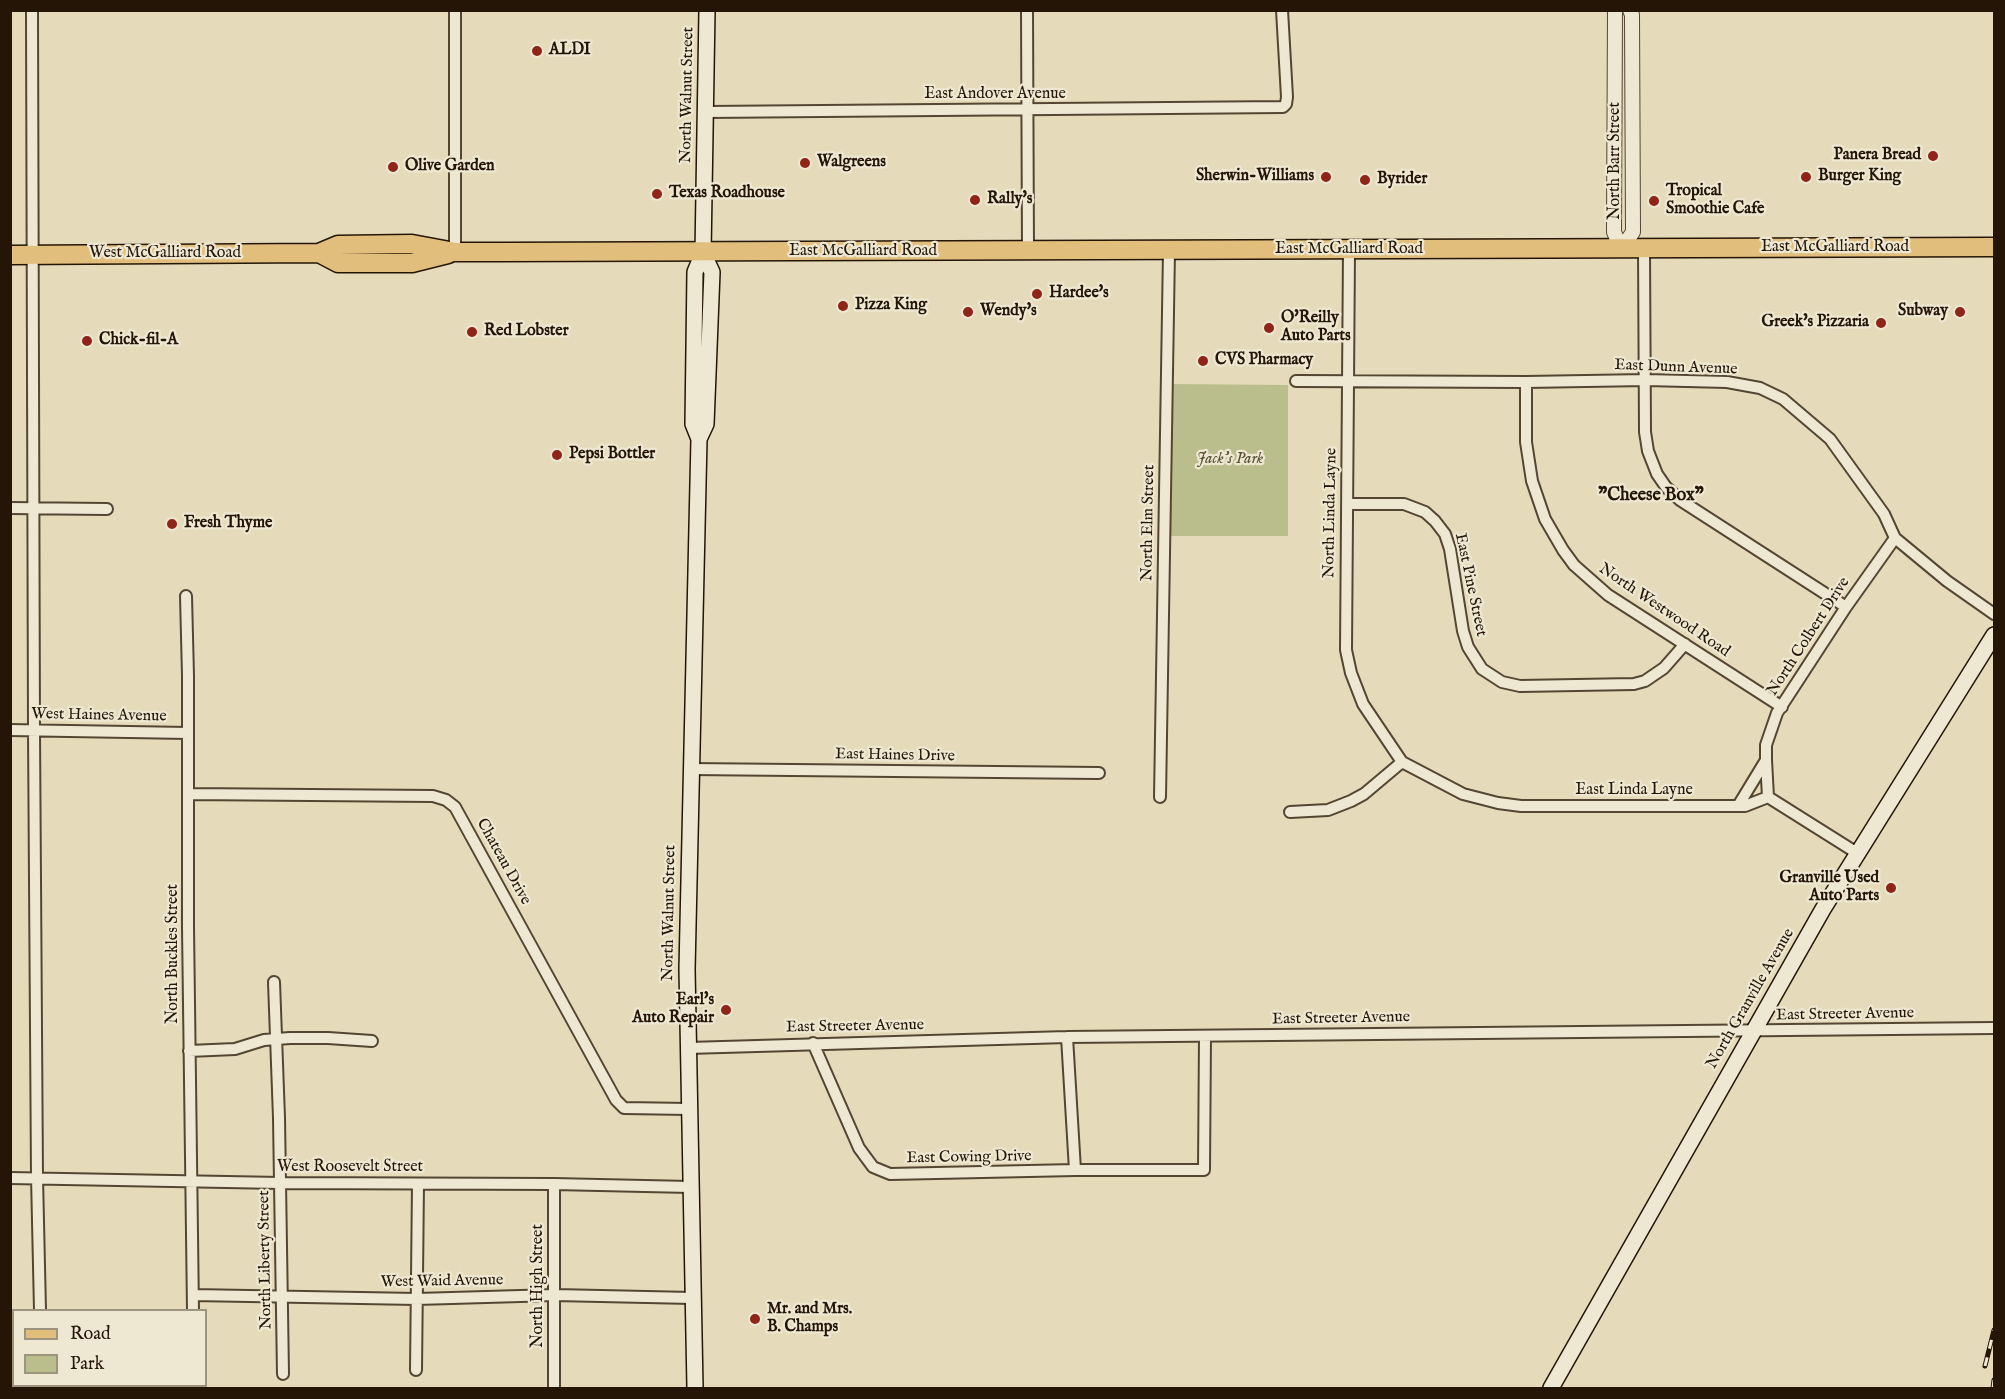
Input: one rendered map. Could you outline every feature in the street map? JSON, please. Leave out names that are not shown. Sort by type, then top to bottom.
[{"type":"main road","name":"North Walnut Street","points":[[694,1389],[687,969],[699,439],[706,424],[712,272],[703,253],[707,10]]},
{"type":"main road","name":"East McGalliard Road","points":[[703,253],[1995,247]]},
{"type":"main road","name":"West McGalliard Road","points":[[10,255],[319,253],[338,263],[411,263],[455,252],[703,253]]},
{"type":"main road","name":"North Granville Avenue","points":[[1551,1389],[1857,853],[1995,634]]},
{"type":"street","points":[[32,10],[33,730],[40,1309]]},
{"type":"street","points":[[455,10],[455,252]]},
{"type":"street","points":[[1027,10],[1028,251]]},
{"type":"street","name":"East Andover Avenue","points":[[707,112],[1282,107],[1286,104],[1287,97],[1282,10]]},
{"type":"street","name":"North Barr Street","points":[[1615,10],[1614,232],[1621,249]]},
{"type":"street","name":"North Barr Street","points":[[1621,249],[1633,232],[1632,15],[1630,10]]},
{"type":"street","points":[[1644,249],[1645,432],[1652,464],[1666,487],[1680,500],[1846,607]]},
{"type":"street","name":"North Linda Layne","points":[[1349,250],[1346,650],[1351,672],[1363,704],[1402,762]]},
{"type":"street","name":"North Elm Street","points":[[1160,797],[1169,251]]},
{"type":"street","name":"East Dunn Avenue","points":[[1296,381],[1646,380],[1727,382],[1760,388],[1783,399],[1815,425],[1841,453],[1884,513],[1895,537],[1947,580],[1995,614]]},
{"type":"street","name":"North Westwood Road","points":[[1526,382],[1526,441],[1532,481],[1541,509],[1556,539],[1574,565],[1599,588],[1782,706]]},
{"type":"street","name":"East Pine Street","points":[[1347,504],[1404,504],[1425,512],[1435,521],[1445,534],[1450,549],[1463,631],[1468,647],[1482,669],[1502,682],[1520,686],[1634,684],[1645,681],[1664,668],[1685,645]]},
{"type":"street","points":[[10,508],[107,509]]},
{"type":"street","name":"North Colbert Drive","points":[[1768,797],[1765,750],[1769,734],[1782,706],[1846,607],[1895,537]]},
{"type":"street","name":"North Buckles Street","points":[[186,597],[193,1309]]},
{"type":"street","name":"West Haines Avenue","points":[[10,730],[188,733]]},
{"type":"street","name":"North Colbert Drive","points":[[1738,806],[1766,760]]},
{"type":"street","points":[[1290,813],[1340,807],[1364,794],[1402,762]]},
{"type":"street","name":"East Linda Layne","points":[[1402,762],[1463,794],[1521,806],[1738,806],[1752,805],[1768,797]]},
{"type":"street","name":"East Haines Drive","points":[[690,769],[1100,773]]},
{"type":"street","name":"Chateau Drive","points":[[189,794],[433,796],[446,800],[455,807],[615,1100],[624,1108],[689,1109]]},
{"type":"street","points":[[1768,797],[1857,853]]},
{"type":"street","name":"North Liberty Street","points":[[274,982],[279,1118],[283,1374]]},
{"type":"street","name":"East Streeter Avenue","points":[[688,1048],[1067,1037],[1995,1028]]},
{"type":"street","name":"East Cowing Drive","points":[[813,1043],[859,1148],[873,1167],[885,1172],[897,1175],[1075,1170],[1204,1170],[1205,1036]]},
{"type":"street","points":[[1067,1037],[1075,1170]]},
{"type":"street","points":[[189,1051],[235,1049],[275,1039],[328,1038],[372,1041]]},
{"type":"street","name":"West Roosevelt Street","points":[[10,1178],[690,1187]]},
{"type":"street","points":[[416,1370],[418,1184]]},
{"type":"street","name":"North High Street","points":[[554,1184],[554,1389]]},
{"type":"street","name":"West Waid Avenue","points":[[193,1295],[417,1299],[555,1295],[692,1298]]},
{"type":"green space","name":"Jack's Park","points":[[1171,384],[1288,385],[1288,536],[1171,536]]},
{"type":"railway","points":[[1985,1366],[1994,1330]]},
{"type":"railway","points":[[1993,1388],[1994,1380]]},
{"type":"place","name":"ALDI","points":[[537,51]]},
{"type":"place","name":"Panera Bread","points":[[1933,156]]},
{"type":"place","name":"Walgreens","points":[[805,163]]},
{"type":"place","name":"Olive Garden","points":[[393,167]]},
{"type":"place","name":"Sherwin-Williams","points":[[1326,177]]},
{"type":"place","name":"Burger King","points":[[1806,177]]},
{"type":"place","name":"Byrider","points":[[1365,180]]},
{"type":"place","name":"Texas Roadhouse","points":[[657,194]]},
{"type":"place","name":"Rally's","points":[[975,200]]},
{"type":"place","name":"Tropical Smoothie Cafe","points":[[1654,201]]},
{"type":"place","name":"Hardee's","points":[[1037,294]]},
{"type":"place","name":"Pizza King","points":[[843,306]]},
{"type":"place","name":"Wendy's","points":[[968,312]]},
{"type":"place","name":"Subway","points":[[1960,312]]},
{"type":"place","name":"Greek's Pizzaria","points":[[1881,323]]},
{"type":"place","name":"O'Reilly Auto Parts","points":[[1269,328]]},
{"type":"place","name":"Red Lobster","points":[[472,332]]},
{"type":"place","name":"Chick-fil-A","points":[[87,341]]},
{"type":"place","name":"CVS Pharmacy","points":[[1203,361]]},
{"type":"place","name":"Pepsi Bottler","points":[[557,455]]},
{"type":"place","name":"Fresh Thyme","points":[[172,524]]},
{"type":"place","name":"Granville Used Auto Parts","points":[[1891,888]]},
{"type":"place","name":"Earl's Auto Repair","points":[[726,1010]]},
{"type":"place","name":"Mr. and Mrs. B. Champs","points":[[755,1319]]},
{"type":"district","name":"\"Cheese Box\"","points":[[1651,496]]}]
